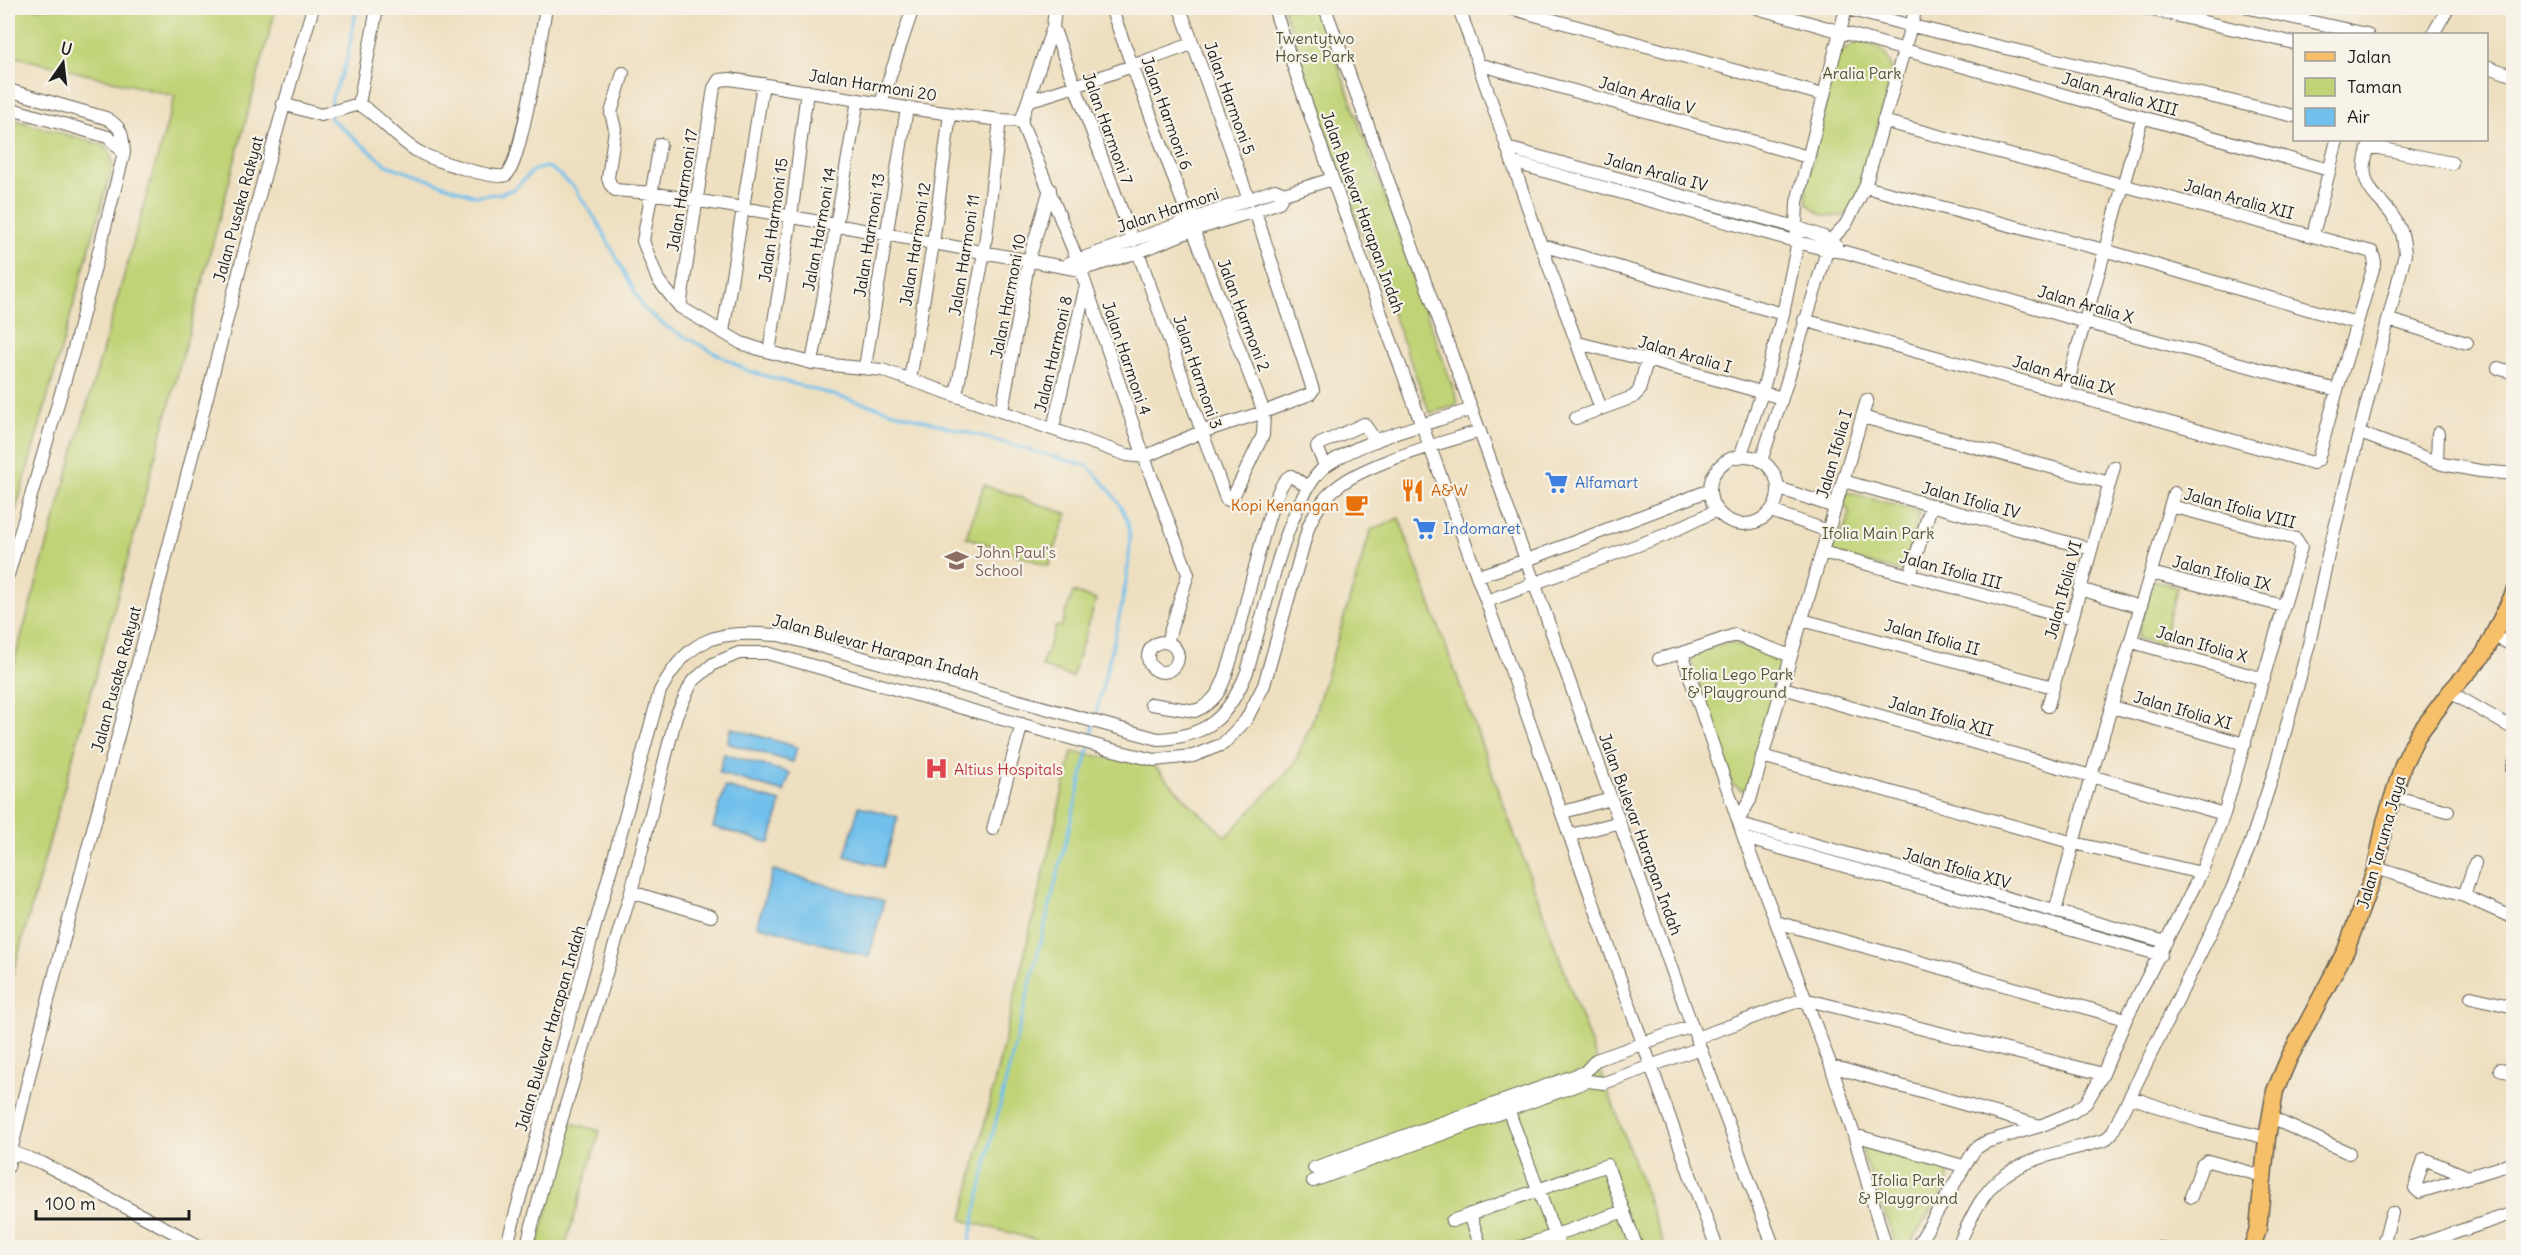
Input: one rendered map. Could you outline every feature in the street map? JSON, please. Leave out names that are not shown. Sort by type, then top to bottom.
[{"type":"main road","name":"Jalan Taruma Jaya","points":[[2252,1248],[2258,1229],[2269,1117],[2275,1091],[2289,1058],[2346,950],[2376,868],[2392,796],[2417,736],[2450,692],[2477,663],[2503,629],[2514,593]]},
{"type":"street","name":"Jalan Pusaka Rakyat","points":[[8,1167],[90,838],[283,104],[313,8]]},
{"type":"street","points":[[359,104],[377,8]]},
{"type":"street","points":[[359,104],[420,153],[472,171],[503,176],[508,174],[523,130],[546,8]]},
{"type":"street","points":[[882,103],[913,8]]},
{"type":"street","points":[[1021,120],[1030,100],[1053,27],[1056,8]]},
{"type":"street","name":"Jalan Harmoni 6","points":[[1111,8],[1191,224]]},
{"type":"street","name":"Jalan Harmoni 5","points":[[1180,8],[1252,206],[1314,388],[1310,394],[1264,412]]},
{"type":"street","name":"Jalan Bulevar Harapan Indah","points":[[1275,8],[1332,179],[1563,812],[1643,1044],[1717,1248]]},
{"type":"street","name":"Jalan Bulevar Harapan Indah","points":[[1325,8],[1527,560],[1696,1037],[1774,1248]]},
{"type":"street","points":[[1459,8],[1541,245],[1601,409]]},
{"type":"street","points":[[1510,8],[1823,95]]},
{"type":"street","name":"Jalan Aralia XIII","points":[[1757,8],[2329,170]]},
{"type":"street","points":[[1740,457],[1762,393],[1783,314],[1798,241],[1797,202],[1845,8],[1912,26],[2293,116]]},
{"type":"street","points":[[1761,461],[1829,246],[1846,224],[1865,187],[1916,8]]},
{"type":"street","points":[[2144,8],[2293,43]]},
{"type":"street","points":[[2249,8],[2362,33]]},
{"type":"street","points":[[2434,33],[2448,8]]},
{"type":"street","name":"Jalan Harmoni 7","points":[[1053,27],[1135,246]]},
{"type":"street","points":[[1030,100],[1076,87],[1192,44]]},
{"type":"street","name":"Jalan Aralia V","points":[[1478,64],[1808,157]]},
{"type":"street","points":[[2488,66],[2514,76]]},
{"type":"street","points":[[623,73],[611,113],[615,129],[609,181],[615,189],[743,208],[1029,260]]},
{"type":"street","name":"Jalan Harmoni 20","points":[[719,80],[730,79],[950,114],[1021,120]]},
{"type":"street","name":"Jalan Harmoni 17","points":[[680,307],[714,88],[719,80]]},
{"type":"street","points":[[723,332],[763,84]]},
{"type":"street","points":[[8,90],[106,118],[117,124],[123,134],[124,153],[75,345],[8,575]]},
{"type":"street","name":"Jalan Harmoni 15","points":[[769,352],[791,217],[807,92]]},
{"type":"street","name":"Jalan Harmoni 14","points":[[812,363],[858,100]]},
{"type":"street","points":[[283,104],[321,114],[359,104]]},
{"type":"street","points":[[8,108],[108,137],[124,153]]},
{"type":"street","name":"Jalan Harmoni 13","points":[[865,367],[907,108]]},
{"type":"street","name":"Jalan Harmoni 12","points":[[910,380],[933,244],[950,114]]},
{"type":"street","points":[[2065,392],[2142,118]]},
{"type":"street","name":"Jalan Harmoni 11","points":[[956,395],[984,253],[1000,120]]},
{"type":"street","name":"Jalan Harmoni 4","points":[[1021,120],[1078,265],[1144,457],[1188,574],[1167,642]]},
{"type":"street","name":"Jalan Aralia XII","points":[[1883,121],[2313,235],[2374,254],[2375,262],[2318,460],[2314,463]]},
{"type":"street","points":[[2313,235],[2337,141]]},
{"type":"street","points":[[1957,1248],[1981,1200],[2004,1175],[2030,1162],[2105,1140],[2112,1133],[2232,889],[2250,845],[2274,772],[2309,644],[2328,555],[2405,254],[2402,232],[2368,187],[2365,175],[2370,143],[2452,163]]},
{"type":"street","points":[[660,144],[643,241],[645,252],[658,280],[680,307],[741,343],[812,363],[865,367],[910,380],[1128,455],[1144,457],[1201,432],[1264,412]]},
{"type":"street","name":"Jalan Aralia IV","points":[[1507,148],[1796,227],[1829,246]]},
{"type":"street","points":[[1512,162],[1798,241],[1829,246]]},
{"type":"street","name":"Jalan Harmoni","points":[[1029,260],[1063,267],[1078,265],[1191,224],[1252,206],[1275,190],[1284,195],[1332,179]]},
{"type":"street","points":[[1865,187],[2104,250],[2356,323]]},
{"type":"street","name":"Jalan Harmoni 10","points":[[1002,411],[1029,260],[1050,189]]},
{"type":"street","name":"Jalan Harmoni 2","points":[[1191,224],[1264,412]]},
{"type":"street","points":[[1541,245],[1783,314]]},
{"type":"street","name":"Jalan Harmoni 3","points":[[1135,246],[1201,432],[1226,499],[1230,501],[1263,435],[1264,412]]},
{"type":"street","name":"Jalan Aralia X","points":[[1829,246],[2085,322],[2337,390]]},
{"type":"street","name":"Jalan Harmoni 8","points":[[1053,428],[1085,288]]},
{"type":"street","name":"Jalan Aralia IX","points":[[1804,320],[2314,463]]},
{"type":"street","points":[[2389,320],[2467,342]]},
{"type":"street","name":"Jalan Aralia I","points":[[1578,343],[1782,398]]},
{"type":"street","points":[[1576,418],[1633,397],[1639,391],[1647,360]]},
{"type":"street","points":[[2498,368],[2514,373]]},
{"type":"street","name":"Jalan Ifolia I","points":[[1739,822],[1750,800],[1867,400]]},
{"type":"street","name":"Jalan Bulevar Harapan Indah","points":[[506,1248],[660,691],[672,670],[687,653],[706,640],[739,632],[779,635],[1158,739],[1174,738],[1208,728],[1224,713],[1237,695],[1247,672],[1291,520],[1308,487],[1325,466],[1348,452],[1376,441],[1472,409]]},
{"type":"street","points":[[1862,417],[2110,483]]},
{"type":"street","points":[[1325,466],[1318,452],[1317,447],[1320,444],[1364,424],[1376,441]]},
{"type":"street","name":"Jalan Bulevar Harapan Indah","points":[[526,1248],[551,1154],[631,892],[676,716],[692,682],[712,664],[739,653],[767,652],[1154,760],[1193,756],[1223,744],[1246,720],[1264,685],[1309,525],[1318,506],[1335,488],[1357,473],[1480,431]]},
{"type":"street","points":[[2360,433],[2437,462],[2480,471],[2514,474]]},
{"type":"street","points":[[2437,462],[2438,433]]},
{"type":"street","points":[[1740,457],[1761,461],[1769,468],[1778,488],[1777,500],[1771,511],[1762,519],[1750,524],[1737,524],[1726,519],[1717,510],[1710,490],[1712,478],[1719,468],[1729,460],[1740,457]]},
{"type":"street","name":"Jalan Ifolia VI","points":[[2048,706],[2114,467]]},
{"type":"street","points":[[1151,704],[1187,711],[1200,710],[1217,694],[1229,667],[1270,512],[1287,477],[1291,476],[1308,487]]},
{"type":"street","name":"Jalan Ifolia IV","points":[[1843,482],[2091,549]]},
{"type":"street","points":[[1778,488],[1835,507]]},
{"type":"street","points":[[1478,576],[1527,560],[1710,490]]},
{"type":"street","points":[[2055,912],[2091,776],[2174,493]]},
{"type":"street","points":[[1910,576],[1931,506]]},
{"type":"street","name":"Jalan Ifolia VIII","points":[[2171,506],[2296,538],[2301,547],[2284,606]]},
{"type":"street","points":[[1487,601],[1665,535],[1717,510]]},
{"type":"street","points":[[1771,511],[1828,531]]},
{"type":"street","points":[[1270,512],[1291,520]]},
{"type":"street","name":"Jalan Ifolia III","points":[[1822,552],[2072,619]]},
{"type":"street","name":"Jalan Ifolia IX","points":[[2151,573],[2284,606]]},
{"type":"street","points":[[2080,589],[2140,607]]},
{"type":"street","points":[[1916,1248],[1975,1149],[1986,1142],[2040,1126],[2080,1108],[2086,1103],[2103,1074],[2126,1019],[2161,955],[2201,873],[2224,814],[2284,606]]},
{"type":"street","name":"Jalan Ifolia II","points":[[1802,620],[2053,687]]},
{"type":"street","points":[[2503,629],[2514,646]]},
{"type":"street","points":[[1659,659],[1735,635],[1791,656]]},
{"type":"street","name":"Jalan Ifolia X","points":[[2132,642],[2264,679]]},
{"type":"street","points":[[805,661],[810,644]]},
{"type":"street","points":[[1682,653],[1744,838],[1831,1065],[1854,1135],[1886,1248]]},
{"type":"street","points":[[1229,667],[1247,672]]},
{"type":"street","points":[[958,705],[963,686]]},
{"type":"street","name":"Jalan Ifolia XII","points":[[1783,688],[2224,814]]},
{"type":"street","points":[[2450,692],[2514,729]]},
{"type":"street","name":"Jalan Ifolia XI","points":[[2112,707],[2245,744]]},
{"type":"street","points":[[1200,710],[1208,728]]},
{"type":"street","points":[[993,829],[1022,724]]},
{"type":"street","points":[[1762,756],[2074,843],[2201,873]]},
{"type":"street","points":[[2392,796],[2448,811]]},
{"type":"street","points":[[1563,812],[1611,799]]},
{"type":"street","points":[[1571,835],[1620,822]]},
{"type":"street","name":"Jalan Ifolia XIV","points":[[1739,822],[2166,942]]},
{"type":"street","name":"Jalan Ifolia XIV","points":[[1744,838],[2161,955]]},
{"type":"street","points":[[2464,896],[2475,863]]},
{"type":"street","points":[[2376,868],[2464,896],[2514,918]]},
{"type":"street","points":[[631,892],[711,916]]},
{"type":"street","points":[[1776,922],[2126,1019]]},
{"type":"street","points":[[2471,997],[2514,1007]]},
{"type":"street","points":[[1313,1181],[1586,1076],[1596,1060],[1643,1044],[1696,1037],[1804,999],[2103,1074]]},
{"type":"street","points":[[1586,1076],[1604,1083],[1651,1066],[1696,1037]]},
{"type":"street","points":[[1831,1065],[2040,1126]]},
{"type":"street","points":[[2500,1069],[2514,1074]]},
{"type":"street","points":[[2131,1097],[2201,1122],[2267,1138]]},
{"type":"street","points":[[1314,1168],[1507,1105]]},
{"type":"street","points":[[1507,1105],[1560,1248]]},
{"type":"street","points":[[2269,1117],[2349,1153]]},
{"type":"street","points":[[1854,1135],[1964,1166]]},
{"type":"street","points":[[11,1152],[42,1163],[203,1248]]},
{"type":"street","points":[[2466,1176],[2424,1159],[2415,1188],[2419,1192],[2514,1162]]},
{"type":"street","points":[[2191,1197],[2202,1165],[2208,1161],[2263,1176]]},
{"type":"street","points":[[1452,1221],[1607,1165],[1637,1248]]},
{"type":"street","points":[[1518,1248],[1624,1211]]},
{"type":"street","points":[[2412,1247],[2514,1213]]},
{"type":"street","points":[[1470,1214],[1480,1248]]},
{"type":"street","points":[[2382,1248],[2392,1214]]},
{"type":"street","points":[[2151,1248],[2155,1246],[2162,1248]]},
{"type":"green space","points":[[8,8],[276,8],[127,562],[8,991],[8,683],[175,96],[8,55]]},
{"type":"green space","name":"Twentytwo Horse Park","points":[[1283,8],[1318,8],[1458,402],[1455,406],[1430,413],[1346,190]]},
{"type":"green space","name":"Aralia Park","points":[[1859,42],[1871,44],[1882,50],[1889,60],[1892,72],[1859,197],[1846,215],[1834,217],[1820,214],[1807,203],[1806,189],[1837,53]]},
{"type":"green space","points":[[8,118],[103,145],[111,155],[112,168],[8,538]]},
{"type":"green space","points":[[984,485],[1067,514],[1049,566],[966,537]]},
{"type":"green space","name":"Ifolia Main Park","points":[[1847,492],[1920,512],[1902,572],[1827,552],[1831,538],[1840,534],[1847,525],[1849,511],[1843,505]]},
{"type":"green space","points":[[1399,518],[1665,1247],[1066,1248],[962,1220],[1072,752],[1153,765],[1226,837],[1293,766],[1312,722],[1371,530]]},
{"type":"green space","points":[[2153,580],[2178,587],[2160,645],[2137,638]]},
{"type":"green space","points":[[1073,592],[1096,600],[1072,677],[1041,666],[1056,626],[1061,627]]},
{"type":"green space","name":"Ifolia Lego Park & Playground","points":[[1729,642],[1782,658],[1762,742],[1747,788],[1741,790],[1732,784],[1689,655]]},
{"type":"green space","points":[[571,1123],[600,1131],[565,1247],[537,1247]]},
{"type":"green space","name":"Ifolia Park & Playground","points":[[1871,1145],[1942,1166],[1947,1172],[1947,1185],[1908,1247],[1897,1247],[1862,1152],[1865,1146]]},
{"type":"water","points":[[731,728],[797,747],[793,762],[727,743]]},
{"type":"water","points":[[724,754],[790,773],[784,792],[719,773]]},
{"type":"water","points":[[725,787],[781,802],[770,843],[713,827]]},
{"type":"water","points":[[859,806],[898,817],[883,867],[845,856]]},
{"type":"water","points":[[773,870],[884,901],[869,957],[757,925]]},
{"type":"waterway","points":[[331,108],[332,97],[346,63],[357,8]]},
{"type":"waterway","points":[[331,114],[330,118],[387,165],[475,196],[499,194],[514,189],[534,170],[546,167],[552,169],[574,187],[598,223],[644,309],[667,327],[748,371],[1087,466],[1115,497],[1127,520],[1130,537],[1125,587],[1095,718]]},
{"type":"waterway","points":[[1090,741],[1094,724]]},
{"type":"waterway","points":[[968,1248],[991,1141],[1089,748]]},
{"type":"place","name":"Alfamart","points":[[1557,482]]},
{"type":"place","name":"A&W","points":[[1413,490]]},
{"type":"place","name":"Kopi Kenangan","points":[[1357,505]]},
{"type":"place","name":"Indomaret","points":[[1425,528]]},
{"type":"place","name":"John Paul's School","points":[[957,561]]},
{"type":"place","name":"Altius Hospitals","points":[[936,769]]}]
